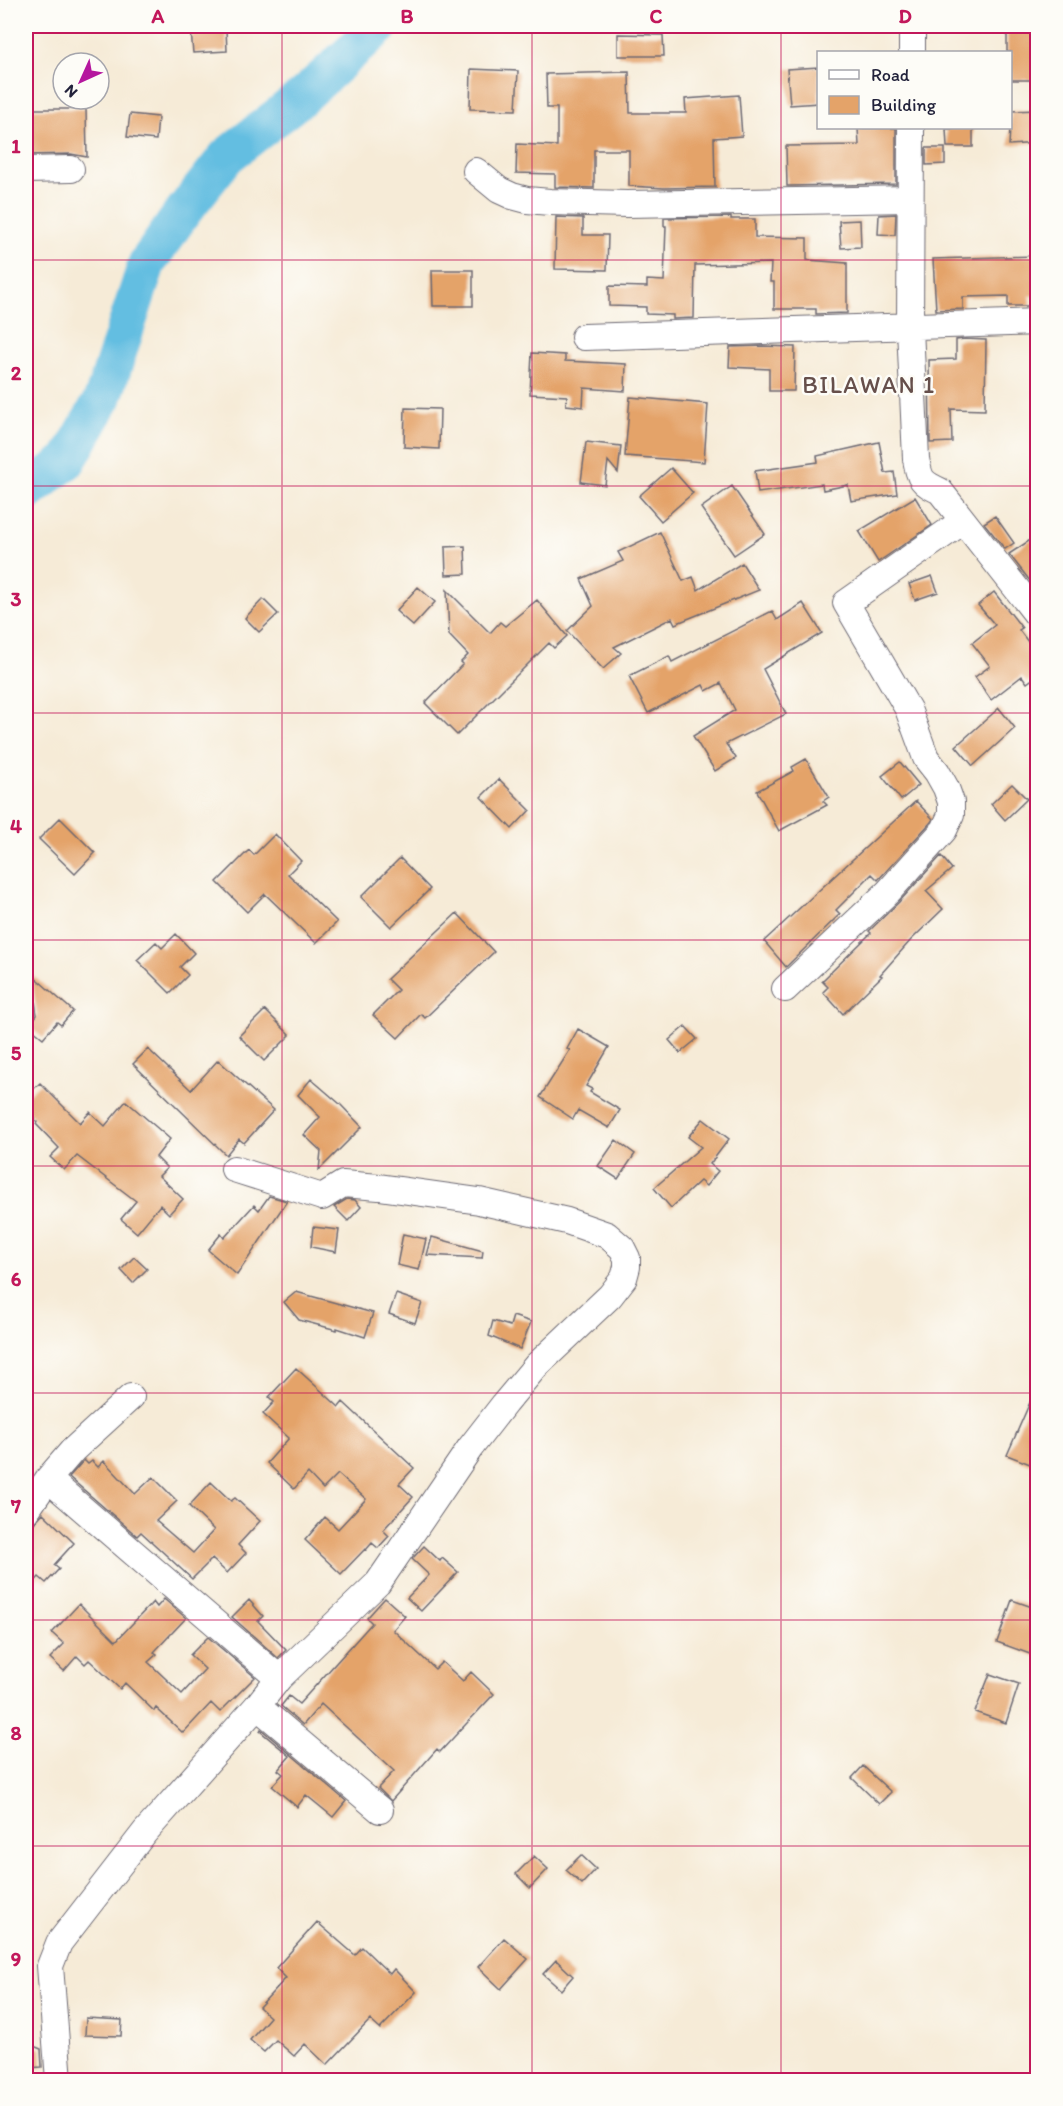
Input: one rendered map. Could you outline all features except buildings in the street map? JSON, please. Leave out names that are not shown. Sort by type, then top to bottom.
[{"type":"street","points":[[912,26],[912,51]]},
{"type":"street","points":[[911,129],[910,328],[916,459],[919,474],[925,484],[940,491],[1038,616]]},
{"type":"street","points":[[26,170],[71,170]]},
{"type":"street","points":[[476,171],[499,190],[512,196],[550,202],[627,204],[910,198]]},
{"type":"street","points":[[584,337],[1038,322]]},
{"type":"street","points":[[785,989],[888,892],[944,830],[951,815],[951,802],[946,788],[926,758],[908,709],[846,603],[963,521]]},
{"type":"street","points":[[59,2080],[50,1966],[58,1943],[145,1832],[279,1678],[378,1583],[470,1448],[505,1403],[536,1366],[610,1296],[624,1278],[627,1258],[622,1248],[607,1235],[567,1221],[490,1203],[379,1187],[343,1184],[322,1197],[234,1169]]},
{"type":"street","points":[[26,1511],[48,1479],[73,1450],[131,1397]]},
{"type":"street","points":[[48,1479],[279,1678]]},
{"type":"street","points":[[256,1706],[380,1810]]},
{"type":"waterway","points":[[26,493],[68,460],[103,398],[147,263],[182,213],[227,156],[302,97],[380,26]]},
{"type":"district","name":"BILAWAN 1","points":[[869,385]]}]
